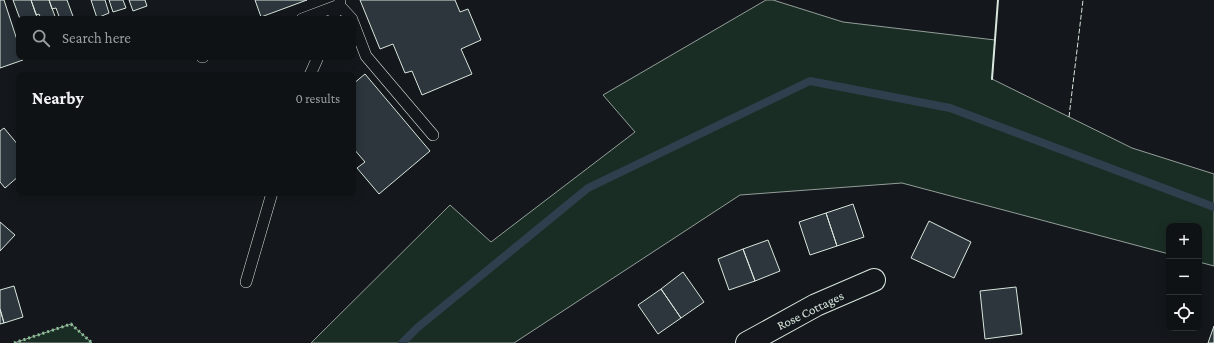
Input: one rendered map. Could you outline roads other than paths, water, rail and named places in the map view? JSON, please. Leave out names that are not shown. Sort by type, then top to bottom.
[{"type":"street","name":"Rose Cottages","points":[[747,343],[816,305],[874,280]]},
{"type":"lane","points":[[309,16],[340,2]]},
{"type":"lane","points":[[334,16],[340,2]]},
{"type":"lane","points":[[340,2],[350,16]]},
{"type":"lane","points":[[356,30],[366,56],[433,135]]},
{"type":"lane","points":[[311,72],[317,60]]},
{"type":"lane","points":[[246,282],[271,196]]},
{"type":"waterway","points":[[402,343],[417,328],[588,188],[810,81],[950,108],[1214,207]]}]
